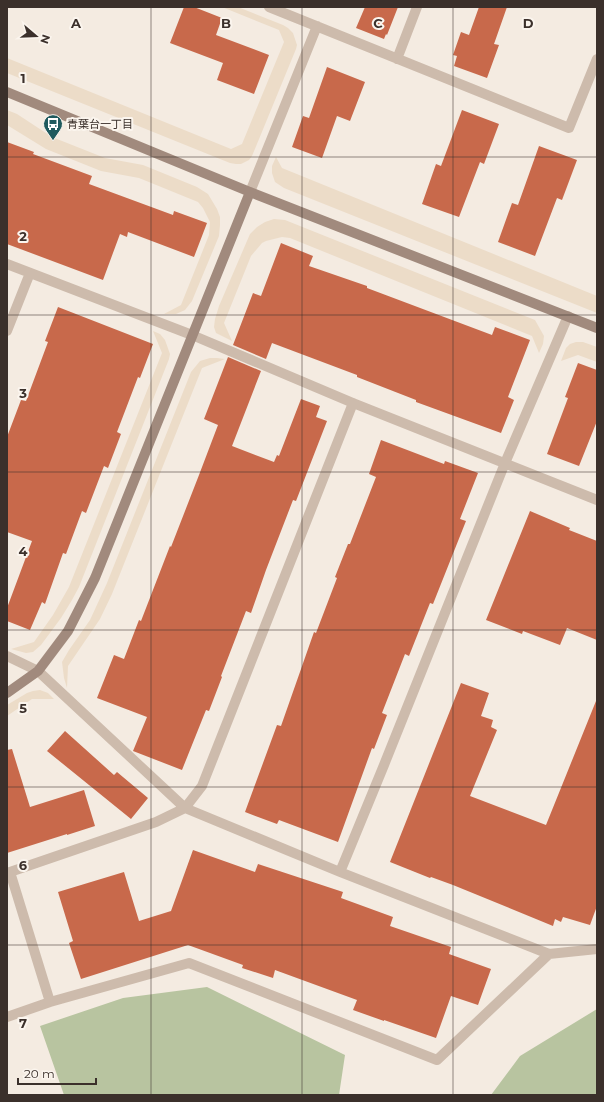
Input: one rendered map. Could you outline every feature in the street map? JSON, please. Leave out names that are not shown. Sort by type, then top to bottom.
[{"type":"street","points":[[269,7],[569,128],[597,59]]},
{"type":"street","points":[[397,59],[417,7]]},
{"type":"street","points":[[7,693],[38,671],[68,631],[95,578],[317,26]]},
{"type":"street","points":[[7,92],[250,192],[597,328]]},
{"type":"street","points":[[7,264],[192,336],[353,403],[597,500]]},
{"type":"street","points":[[7,331],[30,273]]},
{"type":"street","points":[[340,872],[504,463],[568,316]]},
{"type":"street","points":[[50,1002],[8,872],[156,822],[185,808],[202,786],[353,403]]},
{"type":"street","points":[[7,656],[38,671],[185,808],[340,872],[549,954],[597,949]]},
{"type":"street","points":[[7,1017],[50,1002],[189,963],[437,1060],[549,954]]},
{"type":"green space","points":[[207,987],[345,1055],[339,1095],[64,1095],[40,1026],[123,998]]},
{"type":"green space","points":[[597,1009],[597,1095],[491,1095],[520,1056]]},
{"type":"shaded area","points":[[222,7],[238,7],[283,25],[293,33],[297,45],[252,156],[249,160],[241,164],[230,163],[7,73],[7,58],[231,149],[242,144],[284,42],[279,30]]},
{"type":"shaded area","points":[[7,110],[17,114],[52,137],[105,158],[143,165],[197,187],[208,194],[220,217],[219,236],[192,301],[185,310],[176,314],[164,314],[181,305],[209,235],[210,222],[203,208],[198,202],[139,178],[101,171],[46,149],[7,125]]},
{"type":"shaded area","points":[[276,157],[282,168],[597,296],[597,313],[284,188],[275,182],[272,173],[272,166]]},
{"type":"shaded area","points":[[274,219],[285,220],[535,320],[544,336],[543,344],[539,353],[532,336],[290,238],[282,237],[262,243],[251,256],[224,323],[232,341],[216,333],[214,327],[219,306],[250,234],[265,222]]},
{"type":"shaded area","points":[[153,331],[160,334],[165,340],[170,354],[169,359],[79,587],[61,618],[41,645],[33,652],[26,653],[11,649],[34,642],[53,615],[69,587],[162,353]]},
{"type":"shaded area","points":[[583,342],[597,347],[597,362],[578,355],[561,361],[566,348],[570,344]]},
{"type":"shaded area","points":[[210,358],[225,359],[202,368],[112,594],[100,619],[68,666],[67,688],[62,662],[90,620],[107,583],[191,372],[200,361]]},
{"type":"shaded area","points":[[40,690],[48,693],[54,699],[32,699],[7,716],[7,705],[27,693]]},
{"type":"building","points":[[184,7],[194,7],[222,18],[216,35],[269,55],[254,94],[217,80],[223,63],[170,43]]},
{"type":"building","points":[[365,7],[398,7],[384,39],[356,28]]},
{"type":"building","points":[[479,7],[507,7],[494,44],[499,45],[487,78],[454,66],[457,56],[453,55],[461,32],[469,35]]},
{"type":"building","points":[[327,67],[365,82],[350,121],[337,116],[322,158],[292,147],[303,116],[309,118]]},
{"type":"building","points":[[462,110],[499,124],[484,164],[480,162],[459,217],[422,204],[436,164],[441,166]]},
{"type":"building","points":[[7,142],[34,152],[33,154],[92,176],[89,184],[173,215],[174,211],[207,223],[194,257],[128,232],[127,237],[120,234],[103,280],[7,244]]},
{"type":"building","points":[[539,146],[577,160],[562,200],[557,198],[535,256],[498,242],[512,203],[518,205]]},
{"type":"building","points":[[281,243],[313,256],[309,266],[367,286],[367,288],[492,335],[495,327],[530,340],[508,397],[514,400],[501,433],[416,402],[416,400],[357,377],[357,375],[272,343],[266,359],[233,345],[253,293],[261,296]]},
{"type":"building","points":[[58,307],[153,344],[140,378],[138,377],[117,432],[121,434],[108,468],[104,466],[86,513],[82,511],[66,554],[63,553],[45,604],[42,602],[30,630],[7,621],[7,608],[32,541],[7,532],[7,437],[21,400],[26,401],[48,342],[45,341]]},
{"type":"building","points":[[228,357],[261,371],[232,446],[274,462],[277,455],[279,456],[301,399],[320,406],[316,417],[327,421],[296,501],[293,500],[251,613],[246,611],[209,711],[206,710],[182,770],[133,751],[147,717],[97,698],[114,655],[124,659],[139,620],[141,621],[199,475],[218,425],[204,419]]},
{"type":"building","points":[[578,363],[597,370],[597,421],[579,466],[547,454],[568,398],[565,397]]},
{"type":"building","points":[[381,440],[444,464],[445,461],[478,473],[460,519],[466,521],[433,604],[430,603],[409,656],[405,654],[382,713],[387,715],[374,749],[372,748],[338,842],[279,820],[277,824],[245,812],[277,725],[281,726],[314,632],[316,633],[337,578],[335,577],[348,544],[350,544],[376,477],[369,474]]},
{"type":"building","points":[[530,511],[570,528],[569,530],[597,541],[597,640],[567,628],[560,645],[523,631],[522,634],[486,620]]},
{"type":"building","points":[[461,683],[489,693],[481,716],[493,720],[491,727],[497,730],[470,796],[546,825],[597,701],[597,906],[590,925],[563,917],[561,922],[555,919],[553,926],[453,885],[431,877],[430,878],[390,862]]},
{"type":"building","points":[[65,731],[114,775],[117,772],[148,798],[131,819],[47,751]]},
{"type":"building","points":[[12,749],[30,807],[84,790],[95,826],[7,853],[7,750]]},
{"type":"building","points":[[193,850],[255,872],[258,864],[343,892],[341,898],[393,917],[390,926],[451,947],[449,954],[491,969],[478,1005],[451,996],[436,1038],[353,1010],[357,1000],[275,970],[273,978],[242,968],[243,965],[188,945],[81,979],[69,943],[73,941],[58,892],[124,872],[139,921],[171,911]]},
{"type":"place","name":"青葉台一丁目","points":[[53,141]]}]
